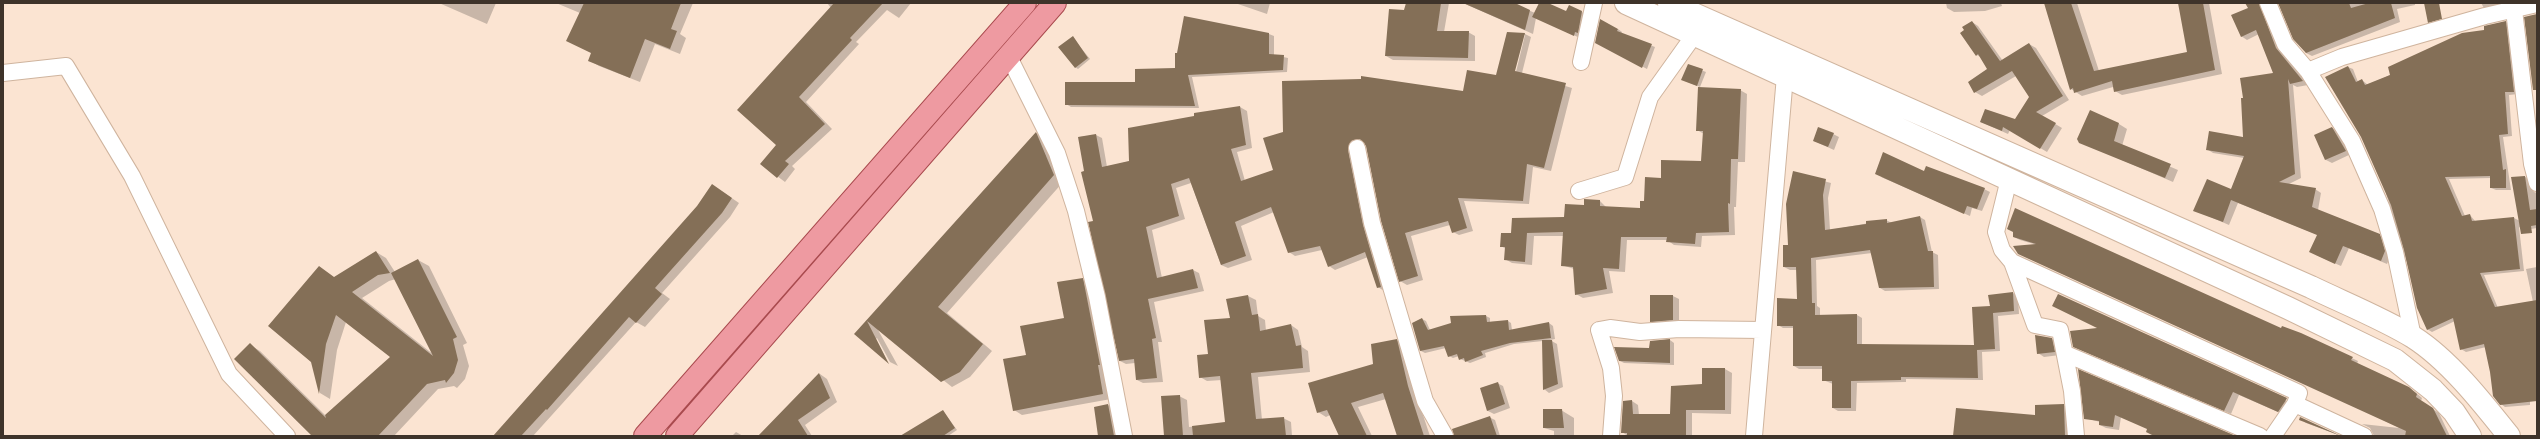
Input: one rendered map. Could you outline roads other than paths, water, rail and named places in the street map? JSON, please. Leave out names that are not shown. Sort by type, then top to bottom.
[{"type":"main road","points":[[645,436],[1025,3]]},
{"type":"main road","points":[[678,436],[1055,3]]},
{"type":"main road","points":[[1626,3],[2288,308],[2395,360],[2433,390],[2454,412],[2470,436]]},
{"type":"main road","points":[[1669,3],[2304,284],[2413,337],[2451,370],[2487,408],[2509,436]]},
{"type":"street","points":[[1581,62],[1594,3]]},
{"type":"street","points":[[2268,3],[2285,44],[2308,71],[2352,141],[2382,209],[2396,252],[2413,337]]},
{"type":"street","points":[[2308,71],[2342,57],[2486,9],[2514,10],[2537,4]]},
{"type":"street","points":[[2514,10],[2537,183]]},
{"type":"street","points":[[1580,191],[1625,177],[1650,97],[1695,34]]},
{"type":"street","points":[[1009,57],[1057,153],[1076,211],[1097,296],[1124,436]]},
{"type":"street","points":[[3,73],[66,66],[132,176],[229,374],[287,436]]},
{"type":"street","points":[[1754,436],[1785,76]]},
{"type":"street","points":[[1357,148],[1372,223],[1425,401],[1445,436]]},
{"type":"street","points":[[2008,179],[1996,232],[2002,250],[2012,262],[2035,325],[2060,330],[2066,354],[2076,436]]},
{"type":"street","points":[[2012,262],[2299,393],[2295,404],[2273,436]]},
{"type":"street","points":[[1611,436],[1614,396],[1613,382],[1611,368],[1599,330],[1610,328],[1640,332],[1697,328],[1763,330]]},
{"type":"street","points":[[2066,354],[2260,436]]},
{"type":"street","points":[[2295,404],[2364,436]]}]
